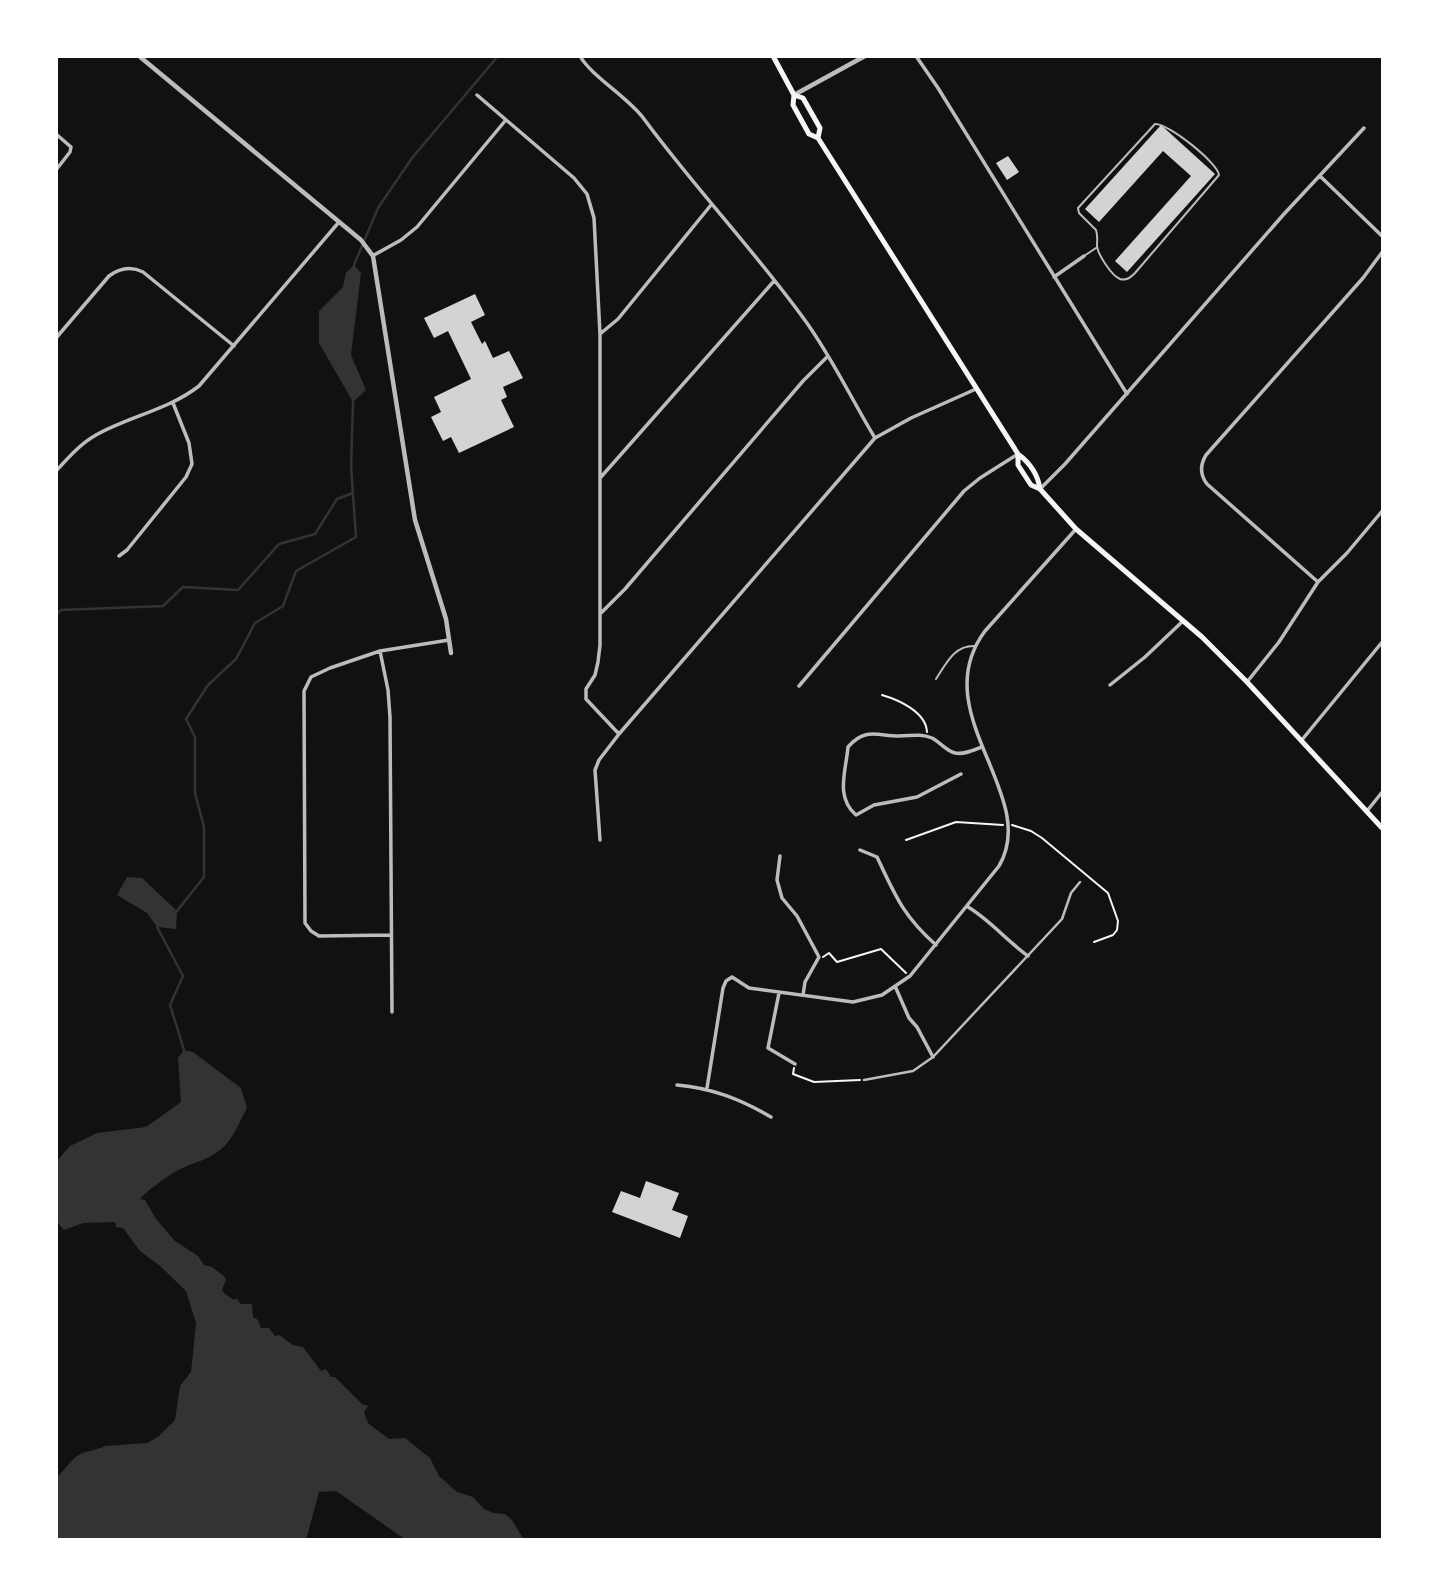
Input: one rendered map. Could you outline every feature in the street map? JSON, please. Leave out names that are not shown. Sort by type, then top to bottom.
[{"type":"main road","points":[[773,56],[794,95],[793,105],[809,134],[818,138],[1018,454],[1026,460],[1039,479],[1040,489]]},
{"type":"main road","points":[[794,95],[803,98],[820,128],[818,138]]},
{"type":"main road","points":[[1018,454],[1018,465],[1031,485],[1040,489],[1076,529],[1183,621],[1247,682],[1383,829]]},
{"type":"street","points":[[139,56],[361,240],[373,256],[415,520],[446,619],[451,653]]},
{"type":"street","points":[[580,56],[641,115],[710,205],[806,321],[875,438]]},
{"type":"street","points":[[794,95],[865,56]]},
{"type":"street","points":[[916,56],[1127,394]]},
{"type":"street","points":[[477,95],[574,178],[590,200],[594,218],[600,334],[600,614],[598,662],[586,689],[586,697],[588,703],[619,734]]},
{"type":"street","points":[[373,256],[417,227],[505,121]]},
{"type":"street","points":[[1040,489],[1364,128]]},
{"type":"street","points":[[56,134],[71,147],[56,170]]},
{"type":"street","points":[[1320,176],[1383,237]]},
{"type":"street","points":[[600,334],[618,319],[710,205]]},
{"type":"street","points":[[56,471],[80,446],[97,435],[173,403],[200,386],[339,222]]},
{"type":"street","points":[[1318,582],[1206,484],[1201,465],[1206,455],[1363,278],[1383,251]]},
{"type":"street","points":[[1054,277],[1084,256]]},
{"type":"street","points":[[56,338],[109,276],[116,271],[130,268],[144,272],[234,346]]},
{"type":"street","points":[[599,478],[774,281]]},
{"type":"street","points":[[600,614],[827,357]]},
{"type":"street","points":[[600,840],[596,767],[619,734],[875,438],[911,418],[978,388]]},
{"type":"street","points":[[119,556],[127,550],[189,471],[191,450],[173,403]]},
{"type":"street","points":[[799,685],[964,491],[1018,454]]},
{"type":"street","points":[[1247,682],[1279,642],[1318,582],[1383,510]]},
{"type":"street","points":[[707,1088],[726,981],[732,977],[749,988],[853,1002],[882,995],[910,976],[968,907],[1004,857],[1009,842],[1009,825],[970,706],[967,685],[970,663],[985,631],[1076,529]]},
{"type":"street","points":[[1110,685],[1183,621]]},
{"type":"street","points":[[391,935],[319,936],[309,929],[305,918],[304,691],[309,680],[317,674],[380,651],[449,640]]},
{"type":"street","points":[[1301,741],[1383,641]]},
{"type":"street","points":[[380,651],[389,699],[392,1012]]},
{"type":"street","points":[[961,774],[917,797],[874,805],[856,815],[847,807],[844,789],[848,747],[864,735],[877,733],[927,737],[956,753],[982,747]]},
{"type":"street","points":[[1367,811],[1383,791]]},
{"type":"street","points":[[860,850],[877,857],[900,906],[936,945]]},
{"type":"street","points":[[780,856],[777,880],[782,898],[797,916],[819,957],[805,982],[803,995]]},
{"type":"street","points":[[864,1080],[913,1071],[933,1057],[1062,919],[1070,893],[1080,882]]},
{"type":"street","points":[[968,907],[989,921],[1015,948],[1028,956]]},
{"type":"street","points":[[895,986],[909,1018],[933,1057]]},
{"type":"street","points":[[779,993],[768,1048],[795,1064]]},
{"type":"street","points":[[677,1085],[707,1088],[736,1098],[771,1116]]},
{"type":"lane","points":[[1155,124],[1165,125],[1217,167],[1217,179],[1130,277],[1122,279],[1115,275],[1097,247],[1096,230],[1079,213],[1078,208],[1155,124]]},
{"type":"lane","points":[[1084,256],[1097,247]]},
{"type":"lane","points":[[936,679],[960,648],[976,647]]},
{"type":"path","points":[[882,695],[898,700],[919,714],[926,725],[927,737]]},
{"type":"path","points":[[906,840],[956,822],[1020,826],[1042,838],[1108,893],[1118,921],[1117,930],[1112,935],[1094,942]]},
{"type":"path","points":[[819,957],[829,954],[836,961],[881,949],[910,976]]},
{"type":"path","points":[[795,1064],[793,1074],[806,1080],[864,1080]]},
{"type":"shaded area","points":[[354,265],[361,273],[351,355],[366,390],[353,402],[319,343],[319,311],[343,287],[346,273]]},
{"type":"shaded area","points":[[127,877],[142,878],[177,911],[176,929],[157,927],[147,913],[117,895]]},
{"type":"shaded area","points":[[184,1050],[193,1052],[241,1088],[247,1108],[234,1134],[221,1150],[171,1174],[140,1199],[145,1200],[156,1219],[175,1241],[198,1256],[204,1265],[212,1267],[224,1276],[226,1280],[222,1290],[225,1294],[234,1300],[236,1298],[241,1304],[252,1304],[253,1317],[258,1320],[261,1328],[269,1328],[275,1336],[279,1335],[293,1345],[303,1347],[321,1371],[326,1369],[331,1377],[335,1377],[362,1404],[368,1406],[364,1412],[368,1423],[389,1439],[405,1438],[430,1458],[439,1476],[457,1492],[473,1497],[484,1509],[505,1514],[512,1520],[524,1540],[406,1540],[336,1491],[319,1492],[306,1540],[56,1540],[56,1478],[71,1461],[80,1454],[105,1446],[147,1443],[158,1437],[175,1420],[180,1386],[191,1372],[196,1323],[186,1291],[140,1251],[123,1228],[116,1227],[115,1222],[83,1223],[64,1230],[56,1221],[56,1162],[70,1146],[97,1133],[146,1127],[181,1102],[178,1058]]},
{"type":"building","points":[[1161,125],[1215,174],[1127,272],[1115,261],[1191,176],[1163,151],[1099,222],[1085,209]]},
{"type":"building","points":[[1008,156],[1019,172],[1007,180],[996,163]]},
{"type":"building","points":[[475,294],[485,315],[471,322],[482,344],[485,341],[493,358],[509,351],[523,378],[503,387],[507,397],[501,400],[514,427],[459,453],[451,437],[443,441],[431,417],[441,412],[434,397],[471,379],[448,331],[434,338],[424,318]]},
{"type":"building","points":[[646,1181],[679,1193],[672,1210],[688,1216],[680,1238],[612,1212],[621,1191],[640,1198]]},
{"type":"waterway","points":[[354,265],[378,208],[412,158],[498,56]]},
{"type":"waterway","points":[[177,911],[204,877],[204,827],[195,793],[195,737],[186,719],[208,685],[236,659],[255,623],[283,606],[296,571],[356,537],[351,466],[353,402]]},
{"type":"waterway","points":[[56,615],[61,610],[163,606],[183,587],[238,590],[279,544],[315,534],[337,499],[353,493]]},
{"type":"waterway","points":[[157,927],[183,976],[170,1005],[184,1050]]}]
